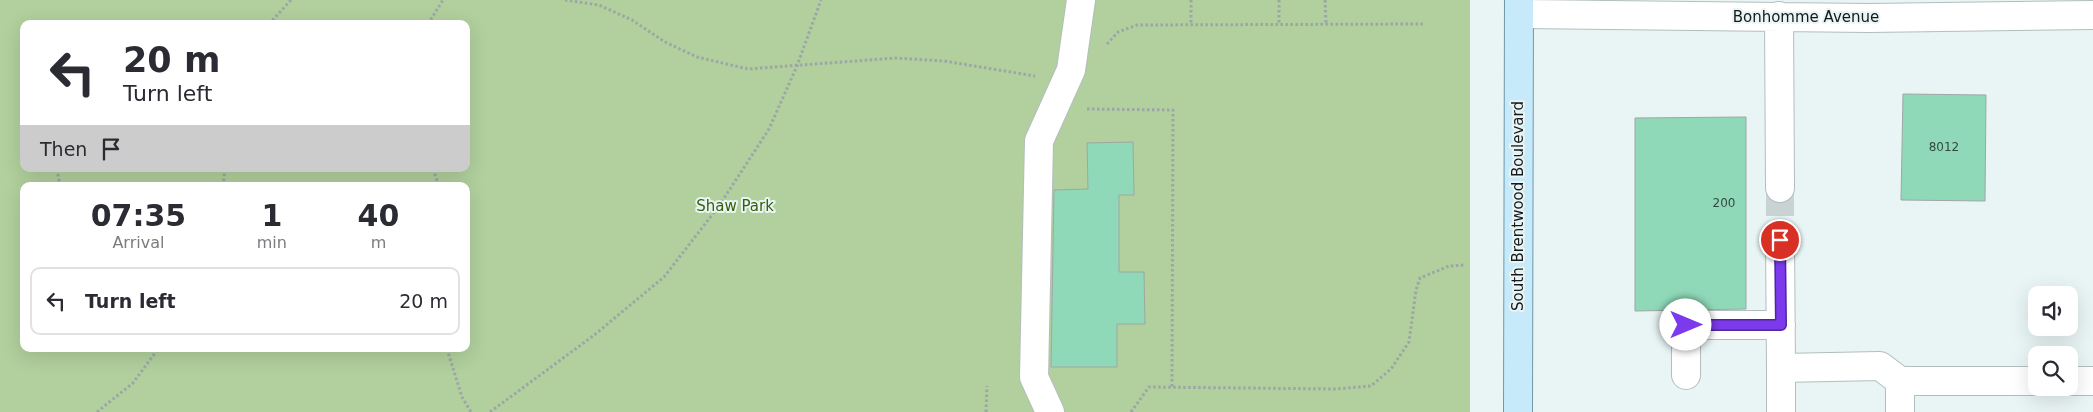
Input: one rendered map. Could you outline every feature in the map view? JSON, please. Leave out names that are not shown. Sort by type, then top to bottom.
[{"type":"main road","name":"South Brentwood Boulevard","points":[[1518,412],[1519,7]]},
{"type":"street","points":[[1050,412],[1034,378],[1039,141],[1071,70],[1081,0]]},
{"type":"street","name":"Bonhomme Avenue","points":[[1519,7],[1779,16],[2093,15]]},
{"type":"street","points":[[1779,16],[1780,188]]},
{"type":"street","points":[[1780,240],[1781,412]]},
{"type":"street","points":[[1686,375],[1686,325],[1781,325]]},
{"type":"street","points":[[1781,368],[1880,366],[1900,381],[2028,381]]},
{"type":"street","points":[[1900,381],[1900,412]]},
{"type":"street","points":[[2078,381],[2093,381]]},
{"type":"path","points":[[272,20],[291,0]]},
{"type":"path","points":[[430,20],[443,0]]},
{"type":"path","points":[[565,0],[599,5],[632,20],[665,42],[697,57],[748,69],[895,58],[944,61],[1040,76],[1071,70],[1102,50],[1118,32],[1137,25],[1425,24]]},
{"type":"path","points":[[490,412],[593,336],[664,278],[719,206],[769,129],[797,66],[821,0]]},
{"type":"path","points":[[1190,0],[1191,25]]},
{"type":"path","points":[[1279,0],[1279,24]]},
{"type":"path","points":[[1325,0],[1326,24]]},
{"type":"path","points":[[1054,108],[1173,110],[1172,387]]},
{"type":"path","points":[[1131,412],[1149,387],[1336,389],[1371,386],[1391,369],[1409,342],[1416,290],[1420,278],[1449,266],[1465,265]]},
{"type":"path","points":[[97,412],[132,384],[156,352]]},
{"type":"path","points":[[449,352],[462,397],[471,412]]},
{"type":"path","points":[[986,412],[987,386]]},
{"type":"green space","name":"Shaw Park","points":[[0,0],[1470,0],[1470,412],[0,412]]},
{"type":"building","points":[[1903,94],[1986,95],[1985,201],[1901,200]]},
{"type":"building","points":[[1746,117],[1746,309],[1635,311],[1635,118]]},
{"type":"building","points":[[1133,142],[1134,195],[1119,195],[1119,272],[1144,272],[1145,324],[1117,324],[1117,367],[1051,367],[1054,190],[1088,189],[1087,143]]},
{"type":"tunnel","points":[[1780,188],[1780,240]]},
{"type":"route","points":[[1686,325],[1781,325],[1780,240]]}]
